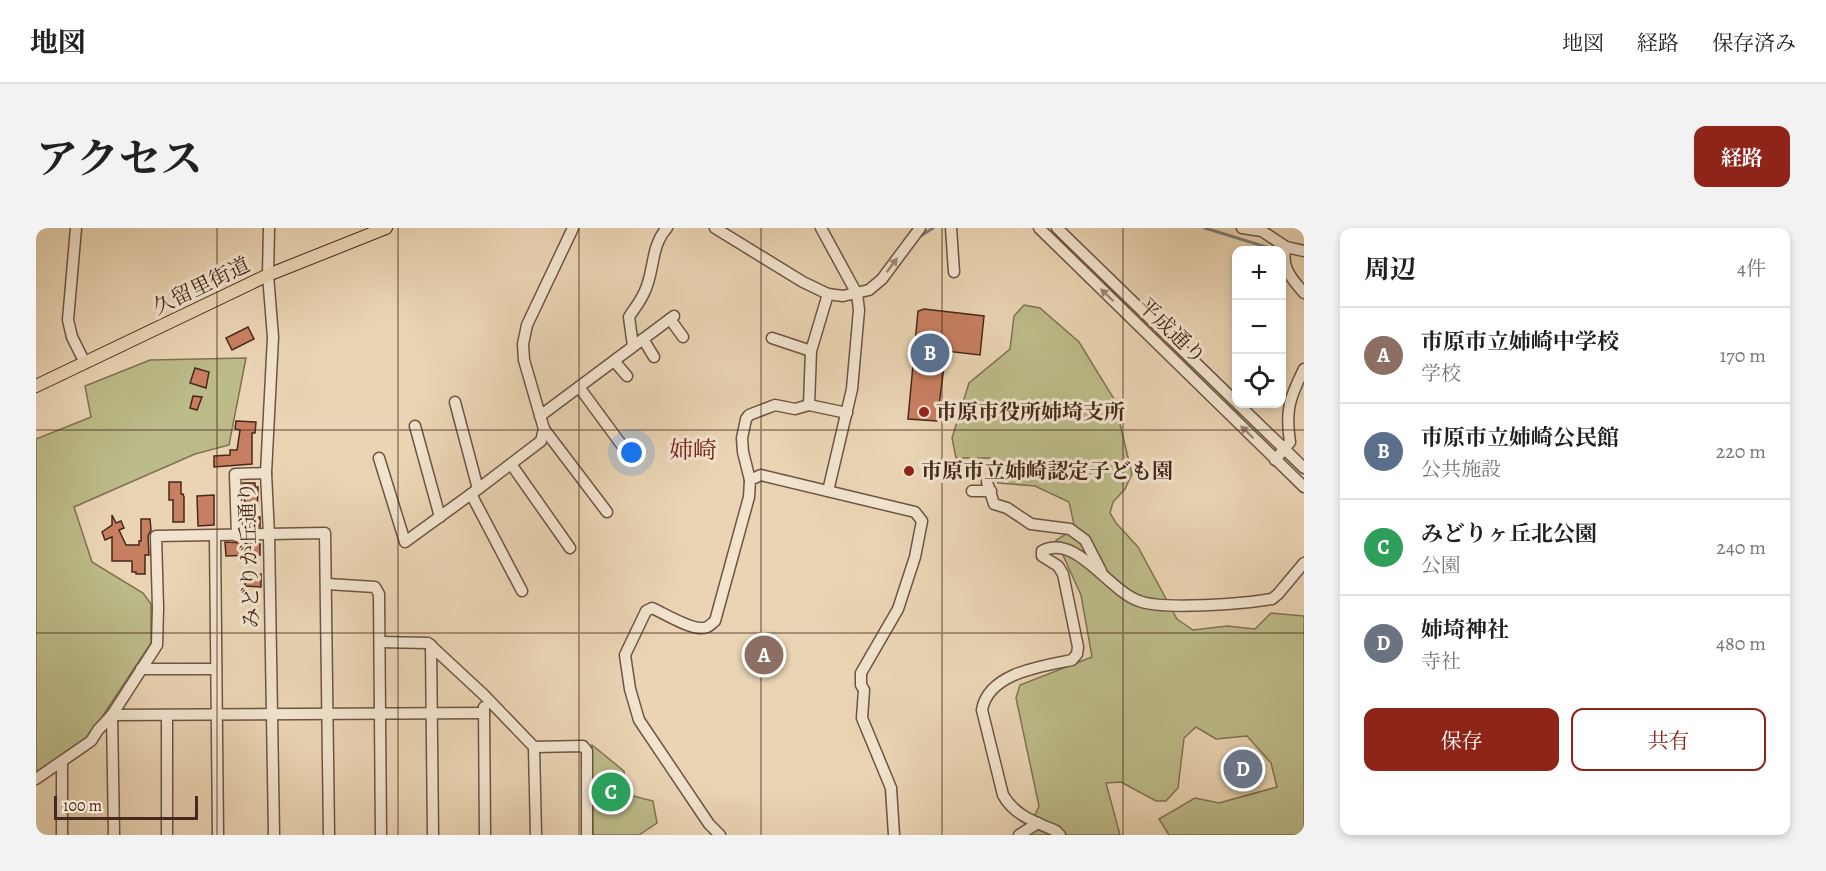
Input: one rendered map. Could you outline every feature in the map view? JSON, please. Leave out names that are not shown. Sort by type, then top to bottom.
[{"type":"main road","name":"久留里街道","points":[[36,386],[268,275],[386,228]]},
{"type":"street","points":[[76,228],[68,320],[72,337],[85,363]]},
{"type":"street","name":"みどりが丘通り","points":[[269,228],[268,275],[273,337],[266,472],[274,835]]},
{"type":"street","points":[[573,228],[527,325],[522,344],[524,360],[544,429],[608,512]]},
{"type":"street","points":[[654,357],[638,343],[629,317],[645,292],[656,244],[668,228]]},
{"type":"street","points":[[715,228],[803,282],[828,294],[843,296],[869,290],[882,279],[920,228]]},
{"type":"street","points":[[821,228],[857,294],[858,328],[852,389],[828,491]]},
{"type":"street","points":[[951,228],[954,272]]},
{"type":"street","name":"平成通り","points":[[1039,228],[1304,487]]},
{"type":"street","name":"平成通り","points":[[1057,228],[1232,398]]},
{"type":"street","points":[[1242,228],[1263,230],[1285,246]]},
{"type":"street","points":[[1286,247],[1304,251]]},
{"type":"street","points":[[1286,268],[1304,293]]},
{"type":"street","points":[[809,405],[811,351],[828,294]]},
{"type":"street","points":[[540,416],[672,317],[683,337]]},
{"type":"street","points":[[772,338],[811,351]]},
{"type":"street","points":[[614,361],[627,376]]},
{"type":"street","points":[[1275,459],[1290,442],[1288,405],[1304,369]]},
{"type":"street","points":[[579,387],[632,459]]},
{"type":"street","points":[[455,402],[475,492],[522,591]]},
{"type":"street","points":[[720,835],[709,824],[639,720],[630,689],[626,655],[646,611],[652,608],[699,628],[707,628],[715,621],[749,497],[750,480],[742,438],[749,415],[775,405],[801,409],[809,405],[847,412]]},
{"type":"street","name":"平成通り","points":[[1242,408],[1304,468]]},
{"type":"street","points":[[415,426],[440,517]]},
{"type":"street","points":[[379,458],[405,542],[541,441],[544,429]]},
{"type":"street","points":[[511,464],[570,548]]},
{"type":"street","points":[[237,536],[235,474],[266,472]]},
{"type":"street","points":[[750,480],[761,475],[915,512],[922,521],[914,562],[898,609],[861,673],[861,685],[864,690],[862,718],[891,788],[894,835]]},
{"type":"street","points":[[972,491],[989,486],[994,504],[1006,508],[1031,524],[1070,530],[1085,540],[1103,577]]},
{"type":"street","points":[[36,779],[91,741],[112,715],[157,645],[156,536],[269,536],[325,533],[329,835]]},
{"type":"street","points":[[216,536],[218,835]]},
{"type":"street","points":[[1060,835],[1017,813],[1009,806],[1003,795],[982,710],[984,700],[993,688],[1018,672],[1072,660],[1077,654],[1078,647],[1063,574],[1058,566],[1042,556],[1042,551],[1056,547],[1064,548],[1082,557],[1103,577],[1137,601],[1151,604],[1175,605],[1272,599],[1304,563]]},
{"type":"street","points":[[327,584],[375,587],[379,594],[381,835]]},
{"type":"street","points":[[380,642],[420,642],[431,645],[534,747],[536,835]]},
{"type":"street","points":[[431,645],[433,835]]},
{"type":"street","points":[[141,669],[216,669]]},
{"type":"street","points":[[484,695],[485,835]]},
{"type":"street","points":[[112,715],[484,713]]},
{"type":"street","points":[[112,715],[114,835]]},
{"type":"street","points":[[167,715],[167,835]]},
{"type":"street","points":[[534,747],[583,746],[587,751],[587,835]]},
{"type":"street","points":[[62,761],[62,835]]},
{"type":"street","points":[[1019,835],[1038,823]]},
{"type":"shaded area","points":[[1024,305],[1040,308],[1079,342],[1114,399],[1132,474],[1125,489],[1113,502],[1110,513],[1138,547],[1177,619],[1193,630],[1227,626],[1255,629],[1271,613],[1304,616],[1304,835],[1169,835],[1159,819],[1195,798],[1219,803],[1277,787],[1271,763],[1247,736],[1216,739],[1196,727],[1184,738],[1178,788],[1166,801],[1156,801],[1121,782],[1106,783],[1120,835],[1026,835],[1039,806],[1016,698],[1020,685],[1092,657],[1081,595],[1056,540],[1075,529],[1069,502],[1035,486],[998,483],[993,458],[956,458],[952,438],[969,383],[1010,349],[1014,316]]},
{"type":"shaded area","points":[[246,358],[229,445],[195,454],[74,507],[92,562],[143,593],[151,604],[151,643],[90,735],[36,773],[36,439],[91,417],[85,386],[150,360]]},
{"type":"shaded area","points":[[592,745],[624,771],[625,789],[633,796],[653,801],[657,823],[639,835],[593,835]]},
{"type":"building","points":[[924,309],[984,316],[980,355],[946,351],[937,421],[908,419],[918,311]]},
{"type":"building","points":[[248,327],[254,339],[232,350],[226,338]]},
{"type":"building","points":[[195,368],[209,372],[206,388],[190,383]]},
{"type":"building","points":[[193,396],[202,397],[197,410],[190,408]]},
{"type":"building","points":[[236,421],[256,422],[255,433],[252,433],[252,464],[214,467],[214,456],[230,455],[230,450],[237,450],[240,430],[235,429]]},
{"type":"building","points":[[169,482],[181,482],[181,494],[184,497],[184,522],[173,522],[173,500],[169,500]]},
{"type":"building","points":[[243,483],[255,483],[255,487],[258,487],[257,517],[260,517],[260,527],[247,527]]},
{"type":"building","points":[[214,495],[214,525],[198,526],[197,496]]},
{"type":"building","points":[[112,515],[116,523],[121,521],[124,528],[119,530],[126,545],[139,545],[141,519],[150,519],[149,555],[145,555],[145,574],[132,572],[132,561],[112,561],[112,537],[105,540],[102,532],[112,525]]},
{"type":"building","points":[[225,542],[260,544],[260,555],[226,556]]},
{"type":"building","points":[[245,574],[261,574],[261,587],[245,586]]},
{"type":"waterway","points":[[919,237],[933,228]]},
{"type":"waterway","points":[[1205,228],[1263,246]]},
{"type":"place","name":"市原市立姉崎公民館","points":[[930,353]]},
{"type":"place","name":"市原市役所姉埼支所","points":[[924,412]]},
{"type":"place","name":"市原市立姉崎認定子ども園","points":[[909,471]]},
{"type":"place","name":"市原市立姉崎中学校","points":[[764,655]]},
{"type":"place","name":"姉埼神社","points":[[1243,769]]},
{"type":"place","name":"みどりヶ丘北公園","points":[[611,792]]},
{"type":"district","name":"姉崎","points":[[693,450]]}]
